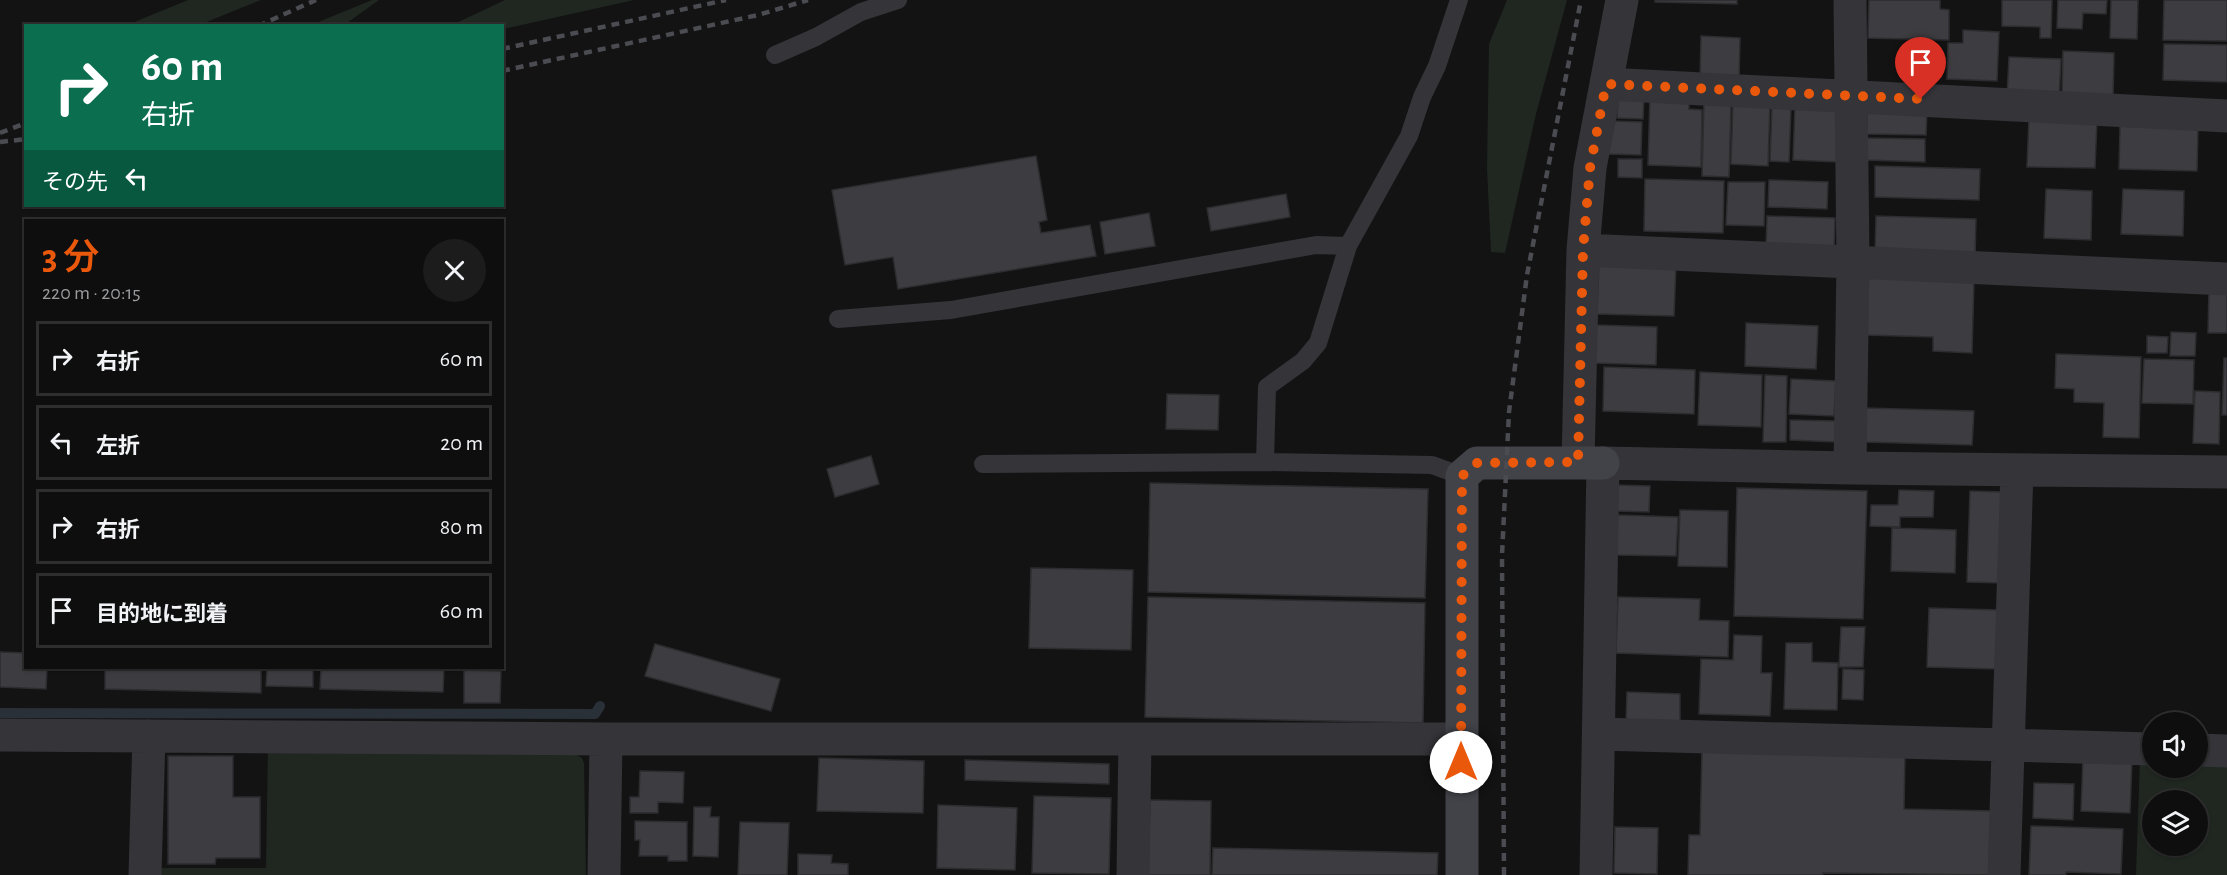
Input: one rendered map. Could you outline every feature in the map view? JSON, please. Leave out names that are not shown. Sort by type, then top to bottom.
[{"type":"street","points":[[1596,875],[1599,734],[1583,250],[1590,168],[1622,0]]},
{"type":"street","points":[[1850,0],[1853,261],[1851,468]]},
{"type":"street","points":[[1606,84],[2227,116]]},
{"type":"street","points":[[1583,250],[2227,279]]},
{"type":"street","points":[[1462,875],[1462,476],[1477,463],[2227,472]]},
{"type":"street","points":[[2004,875],[2017,470]]},
{"type":"street","points":[[1599,734],[2142,749]]},
{"type":"street","points":[[0,735],[1461,739]]},
{"type":"street","points":[[145,875],[149,736]]},
{"type":"street","points":[[604,875],[606,738]]},
{"type":"street","points":[[1133,875],[1136,739]]},
{"type":"street","points":[[2208,750],[2227,751]]},
{"type":"lane","points":[[775,55],[816,37],[861,12],[898,0]]},
{"type":"lane","points":[[1265,462],[1268,387],[1303,361],[1318,343],[1348,246],[1409,136],[1422,97],[1437,66],[1459,0]]},
{"type":"lane","points":[[838,319],[951,310],[1316,245],[1348,246]]},
{"type":"lane","points":[[983,464],[1265,462],[1432,465],[1462,476]]},
{"type":"shaded area","points":[[188,0],[261,0],[201,24],[129,24]]},
{"type":"shaded area","points":[[372,0],[379,0],[345,24],[313,24]]},
{"type":"shaded area","points":[[505,0],[634,0],[504,29],[504,24],[454,24]]},
{"type":"shaded area","points":[[1507,0],[1567,0],[1536,114],[1505,253],[1491,252],[1487,169],[1489,44]]},
{"type":"shaded area","points":[[268,746],[575,754],[582,758],[584,763],[586,875],[159,875],[159,868],[266,868]]},
{"type":"shaded area","points":[[2140,758],[2142,758],[2142,778],[2208,778],[2208,760],[2227,761],[2227,875],[2136,875]]},
{"type":"building","points":[[1655,0],[1737,0],[1737,4],[1655,2]]},
{"type":"building","points":[[1869,0],[1940,0],[1940,9],[1949,10],[1949,40],[1868,38]]},
{"type":"building","points":[[2002,0],[2052,0],[2051,38],[2040,38],[2040,27],[2002,26]]},
{"type":"building","points":[[2058,0],[2107,0],[2106,14],[2083,13],[2082,29],[2057,28]]},
{"type":"building","points":[[2111,0],[2138,0],[2137,39],[2110,38]]},
{"type":"building","points":[[2164,0],[2227,0],[2227,41],[2163,40]]},
{"type":"building","points":[[1963,30],[1999,32],[1997,81],[1947,79],[1948,43],[1963,43]]},
{"type":"building","points":[[1701,36],[1740,38],[1739,81],[1700,79]]},
{"type":"building","points":[[2164,44],[2227,45],[2227,82],[2163,80]]},
{"type":"building","points":[[2063,51],[2114,53],[2113,99],[2062,97]]},
{"type":"building","points":[[2009,57],[2061,59],[2059,98],[2007,96]]},
{"type":"building","points":[[1650,95],[1689,97],[1689,109],[1702,110],[1701,167],[1648,165]]},
{"type":"building","points":[[1618,96],[1644,97],[1643,119],[1617,118]]},
{"type":"building","points":[[1704,102],[1731,103],[1729,177],[1702,176]]},
{"type":"building","points":[[1733,102],[1770,102],[1768,166],[1731,164]]},
{"type":"building","points":[[1795,105],[1840,106],[1839,162],[1793,160]]},
{"type":"building","points":[[1772,106],[1791,107],[1789,162],[1770,161]]},
{"type":"building","points":[[1867,108],[1927,110],[1926,135],[1867,134]]},
{"type":"building","points":[[2029,118],[2097,121],[2095,168],[2027,167]]},
{"type":"building","points":[[1610,121],[1642,122],[1641,155],[1609,154]]},
{"type":"building","points":[[2120,126],[2198,128],[2197,171],[2119,169]]},
{"type":"building","points":[[1867,138],[1925,139],[1925,162],[1866,160]]},
{"type":"building","points":[[1036,156],[1047,220],[1039,222],[1041,233],[1090,225],[1096,256],[898,289],[893,257],[845,265],[832,190]]},
{"type":"building","points":[[1618,159],[1642,159],[1642,178],[1618,177]]},
{"type":"building","points":[[1875,166],[1980,169],[1979,200],[1875,197]]},
{"type":"building","points":[[1645,179],[1724,181],[1723,233],[1644,231]]},
{"type":"building","points":[[1769,180],[1828,182],[1827,209],[1768,207]]},
{"type":"building","points":[[1728,182],[1765,182],[1764,226],[1726,225]]},
{"type":"building","points":[[2046,189],[2092,191],[2091,240],[2044,238]]},
{"type":"building","points":[[2123,189],[2184,191],[2183,236],[2121,234]]},
{"type":"building","points":[[1286,194],[1290,217],[1211,231],[1207,208]]},
{"type":"building","points":[[1149,213],[1155,246],[1105,254],[1100,222]]},
{"type":"building","points":[[1767,216],[1835,218],[1834,252],[1766,250]]},
{"type":"building","points":[[1876,216],[1976,219],[1975,258],[1875,255]]},
{"type":"building","points":[[1599,262],[1676,264],[1674,316],[1597,314]]},
{"type":"building","points":[[1867,277],[1974,281],[1972,353],[1933,351],[1933,337],[1865,335]]},
{"type":"building","points":[[2209,287],[2227,287],[2227,333],[2208,333]]},
{"type":"building","points":[[1746,323],[1818,326],[1816,369],[1745,366]]},
{"type":"building","points":[[1595,325],[1657,327],[1656,365],[1594,363]]},
{"type":"building","points":[[2171,332],[2196,333],[2195,356],[2170,356]]},
{"type":"building","points":[[2147,336],[2168,337],[2167,353],[2147,353]]},
{"type":"building","points":[[2056,354],[2141,357],[2139,438],[2103,437],[2104,403],[2074,402],[2074,389],[2055,388]]},
{"type":"building","points":[[2224,358],[2227,358],[2227,415],[2222,415]]},
{"type":"building","points":[[2144,359],[2194,360],[2193,404],[2142,403]]},
{"type":"building","points":[[1604,367],[1695,370],[1694,414],[1603,411]]},
{"type":"building","points":[[1700,372],[1762,375],[1761,427],[1698,425]]},
{"type":"building","points":[[1765,375],[1787,376],[1786,442],[1763,442]]},
{"type":"building","points":[[1791,379],[1836,381],[1834,416],[1789,414]]},
{"type":"building","points":[[2195,391],[2220,392],[2219,444],[2193,443]]},
{"type":"building","points":[[1167,394],[1219,395],[1218,430],[1166,429]]},
{"type":"building","points":[[1865,408],[1974,411],[1972,445],[1864,442]]},
{"type":"building","points":[[1790,420],[1837,421],[1836,442],[1790,440]]},
{"type":"building","points":[[871,456],[879,484],[835,497],[827,469]]},
{"type":"building","points":[[1150,483],[1428,489],[1425,598],[1148,592]]},
{"type":"building","points":[[1616,485],[1650,486],[1649,512],[1615,511]]},
{"type":"building","points":[[1737,488],[1867,491],[1863,619],[1734,616]]},
{"type":"building","points":[[1899,490],[1934,491],[1933,517],[1900,517],[1900,527],[1870,526],[1871,505],[1898,505]]},
{"type":"building","points":[[1970,491],[2004,492],[2002,583],[1967,582]]},
{"type":"building","points":[[1680,510],[1728,511],[1727,567],[1678,566]]},
{"type":"building","points":[[1617,515],[1678,517],[1676,556],[1615,555]]},
{"type":"building","points":[[1892,528],[1956,530],[1955,573],[1891,571]]},
{"type":"building","points":[[1031,568],[1133,570],[1131,650],[1029,648]]},
{"type":"building","points":[[1148,597],[1425,603],[1423,723],[1145,717]]},
{"type":"building","points":[[1618,597],[1700,599],[1699,620],[1729,621],[1728,657],[1616,653]]},
{"type":"building","points":[[1929,608],[1999,610],[1997,669],[1927,667]]},
{"type":"building","points":[[1841,627],[1865,627],[1863,667],[1839,667]]},
{"type":"building","points":[[1734,635],[1762,636],[1761,673],[1772,673],[1770,716],[1699,714],[1701,659],[1733,660]]},
{"type":"building","points":[[1786,643],[1812,643],[1812,662],[1838,663],[1837,710],[1784,709]]},
{"type":"building","points":[[655,644],[780,679],[771,711],[645,676]]},
{"type":"building","points":[[0,652],[24,653],[24,669],[47,669],[46,689],[0,687]]},
{"type":"building","points":[[105,669],[261,669],[261,693],[105,689]]},
{"type":"building","points":[[267,669],[313,669],[313,687],[266,686]]},
{"type":"building","points":[[321,669],[444,669],[443,692],[320,689]]},
{"type":"building","points":[[1843,669],[1864,670],[1863,700],[1842,699]]},
{"type":"building","points":[[464,670],[501,671],[500,703],[464,703]]},
{"type":"building","points":[[1627,692],[1680,694],[1680,724],[1626,723]]},
{"type":"building","points":[[1702,751],[1905,755],[1904,809],[1995,811],[1993,875],[1823,873],[1823,875],[1688,875],[1689,835],[1700,835]]},
{"type":"building","points":[[168,756],[233,756],[233,797],[260,797],[260,858],[216,858],[215,864],[168,864]]},
{"type":"building","points":[[819,758],[924,761],[923,813],[817,811]]},
{"type":"building","points":[[2083,759],[2132,760],[2130,813],[2081,811]]},
{"type":"building","points":[[965,760],[1109,764],[1109,784],[965,780]]},
{"type":"building","points":[[640,771],[684,772],[683,803],[658,802],[658,813],[630,813],[630,797],[639,797]]},
{"type":"building","points":[[2034,783],[2074,784],[2073,820],[2033,818]]},
{"type":"building","points":[[1034,796],[1111,798],[1109,874],[1032,873]]},
{"type":"building","points":[[1150,800],[1211,801],[1210,875],[1148,875]]},
{"type":"building","points":[[938,805],[1017,808],[1015,870],[937,868]]},
{"type":"building","points":[[694,807],[711,807],[710,817],[719,817],[718,857],[693,856]]},
{"type":"building","points":[[635,821],[687,822],[687,861],[668,861],[668,856],[639,856],[640,840],[635,840]]},
{"type":"building","points":[[740,822],[789,823],[787,875],[738,875]]},
{"type":"building","points":[[2031,826],[2123,829],[2121,874],[2066,872],[2066,875],[2029,875]]},
{"type":"building","points":[[1615,827],[1658,828],[1657,874],[1614,873]]},
{"type":"building","points":[[1213,848],[1438,853],[1437,875],[1212,875]]},
{"type":"building","points":[[798,854],[832,855],[831,863],[848,864],[848,875],[798,875]]},
{"type":"waterway","points":[[0,713],[595,714],[600,706]]},
{"type":"railway","points":[[262,24],[316,0]]},
{"type":"railway","points":[[504,49],[726,0]]},
{"type":"railway","points":[[504,71],[758,15],[808,0]]},
{"type":"railway","points":[[1504,875],[1502,555],[1509,412],[1527,275],[1581,0]]},
{"type":"railway","points":[[0,133],[24,124]]},
{"type":"railway","points":[[0,142],[24,139]]},
{"type":"route","points":[[1461,762],[1462,476],[1477,463],[1578,462],[1583,250],[1590,168],[1606,84],[1921,99]]}]
